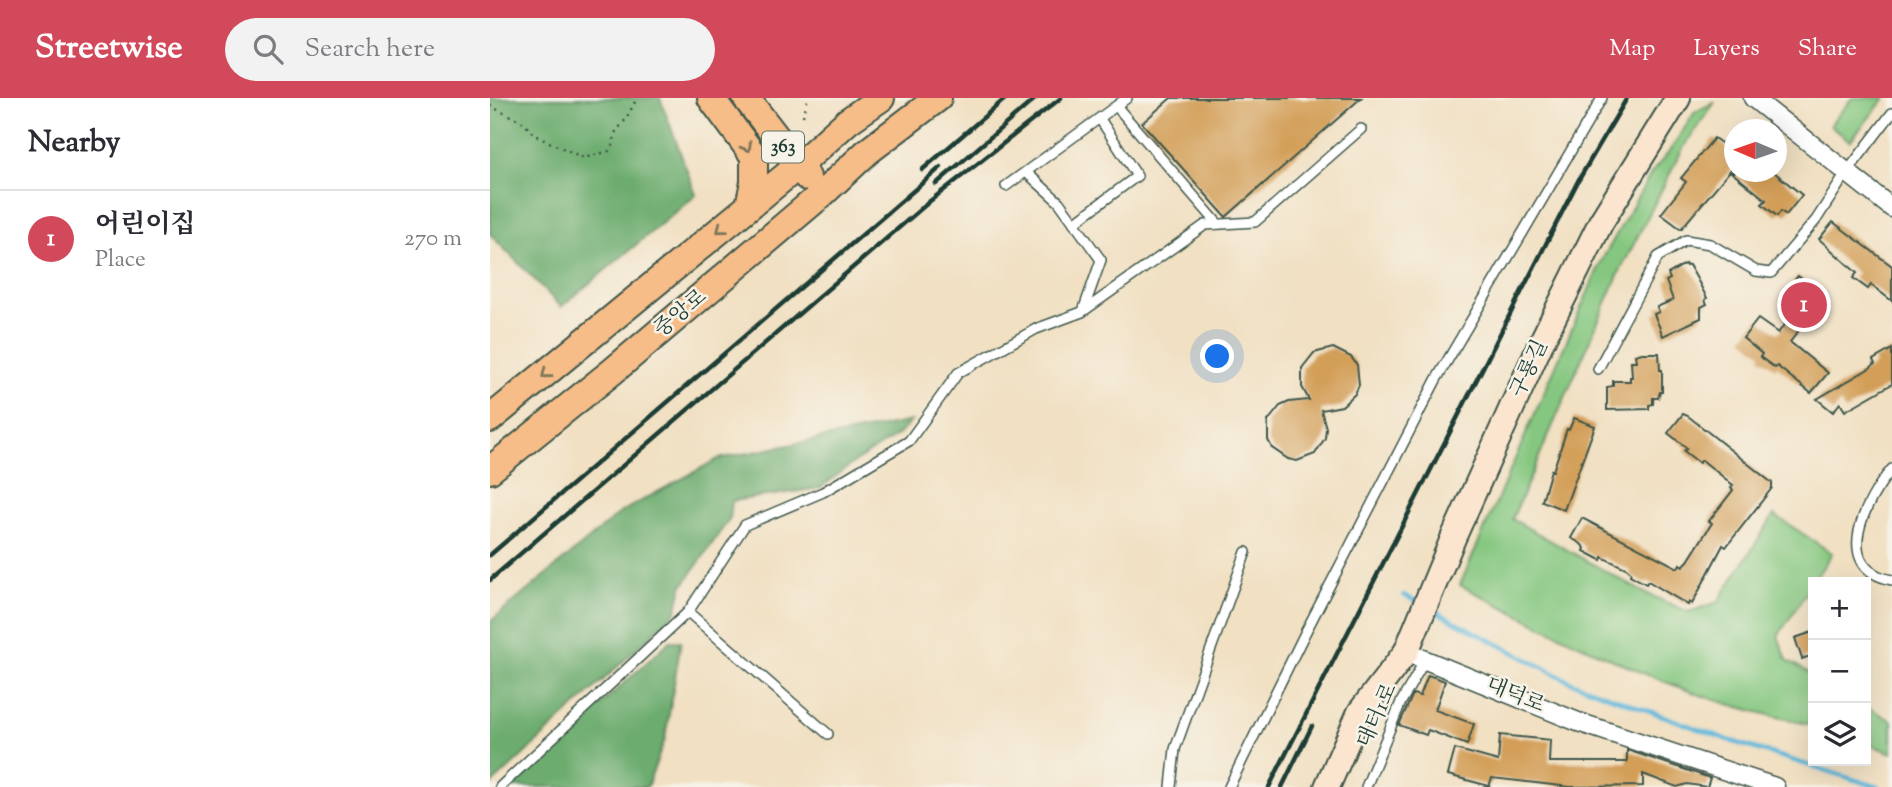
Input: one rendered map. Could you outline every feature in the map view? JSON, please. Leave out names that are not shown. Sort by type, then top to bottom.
[{"type":"main road","points":[[711,98],[754,156],[754,182],[749,206]]},
{"type":"main road","name":"363","points":[[746,98],[822,194]]},
{"type":"main road","name":"중앙로","points":[[490,419],[798,166],[848,121],[881,98]]},
{"type":"main road","name":"중앙로","points":[[490,470],[613,371],[822,194],[867,152],[938,98]]},
{"type":"main road","name":"구룡길","points":[[1414,651],[1454,536],[1541,343],[1595,234],[1678,98]]},
{"type":"main road","points":[[1327,787],[1360,712],[1414,651]]},
{"type":"street","points":[[1753,98],[1892,208]]},
{"type":"street","name":"대덕로","points":[[1414,651],[1578,722],[1775,787]]},
{"type":"lane","points":[[1006,186],[1127,98]]},
{"type":"lane","points":[[1229,787],[1436,380],[1602,98]]},
{"type":"lane","points":[[1117,107],[1218,224]]},
{"type":"lane","points":[[1598,369],[1658,257],[1686,240],[1710,244],[1756,271],[1771,273],[1816,220],[1847,172],[1892,113]]},
{"type":"lane","points":[[1074,223],[1137,176],[1100,119]]},
{"type":"lane","points":[[500,787],[688,612],[745,526],[823,492],[909,441],[958,373],[1036,329],[1082,312],[1205,225],[1255,222],[1362,129]]},
{"type":"lane","points":[[1026,172],[1059,202],[1101,260],[1082,312]]},
{"type":"lane","points":[[1892,469],[1867,505],[1857,536],[1860,559],[1877,577],[1892,580]]},
{"type":"lane","points":[[1171,787],[1175,749],[1246,552]]},
{"type":"lane","points":[[688,612],[828,734]]},
{"type":"lane","name":"대터1로","points":[[1366,787],[1401,702],[1414,651]]},
{"type":"path","points":[[490,106],[521,121],[538,137],[584,158],[608,151],[613,146],[615,133],[637,98]]},
{"type":"path","points":[[803,116],[808,98]]},
{"type":"green space","points":[[490,98],[660,98],[696,195],[561,307],[490,234]]},
{"type":"green space","points":[[1852,98],[1885,98],[1850,141],[1830,125]]},
{"type":"green space","points":[[1715,102],[1683,148],[1619,273],[1512,519],[1643,592],[1689,612],[1718,602],[1774,515],[1832,553],[1816,577],[1808,577],[1808,590],[1778,636],[1787,660],[1808,672],[1808,724],[1735,706],[1660,680],[1573,641],[1460,585],[1602,260],[1652,172],[1670,151],[1695,112]]},
{"type":"green space","points":[[911,421],[899,434],[820,488],[732,501],[730,518],[682,587],[676,612],[490,786],[490,622],[621,512],[718,459]]},
{"type":"green space","points":[[670,641],[681,641],[665,739],[647,787],[511,787]]},
{"type":"green space","points":[[1871,709],[1892,721],[1892,753],[1871,745]]},
{"type":"building","points":[[1171,98],[1361,98],[1226,217],[1142,123]]},
{"type":"building","points":[[1714,138],[1724,145],[1724,178],[1681,229],[1661,214],[1686,182],[1681,178]]},
{"type":"building","points":[[1744,182],[1786,182],[1802,195],[1786,215],[1781,211],[1777,216],[1762,204],[1766,200]]},
{"type":"building","points":[[1833,222],[1892,266],[1892,301],[1871,285],[1868,289],[1853,278],[1857,273],[1819,239]]},
{"type":"building","points":[[1685,264],[1689,265],[1697,279],[1707,298],[1707,304],[1701,307],[1701,318],[1663,336],[1654,314],[1659,312],[1657,307],[1673,300],[1666,281],[1670,279],[1668,274]]},
{"type":"building","points":[[1798,276],[1825,297],[1790,342],[1828,373],[1811,393],[1777,366],[1775,368],[1760,357],[1762,354],[1743,338],[1758,319],[1778,333],[1796,311],[1780,298]]},
{"type":"building","points":[[1333,348],[1351,357],[1357,365],[1359,385],[1355,394],[1342,406],[1321,410],[1326,428],[1325,438],[1315,454],[1297,461],[1288,459],[1272,448],[1268,440],[1268,421],[1280,406],[1309,400],[1302,387],[1302,368],[1314,353]]},
{"type":"building","points":[[1892,349],[1892,384],[1845,411],[1840,403],[1833,412],[1817,399],[1870,368],[1875,364],[1873,360]]},
{"type":"building","points":[[1659,353],[1662,392],[1658,398],[1653,398],[1649,409],[1607,410],[1607,387],[1613,386],[1613,381],[1630,381],[1631,361],[1636,361],[1635,355]]},
{"type":"building","points":[[1683,414],[1772,483],[1772,488],[1726,547],[1723,545],[1692,604],[1689,602],[1688,605],[1648,581],[1646,584],[1630,575],[1631,572],[1626,568],[1584,551],[1585,548],[1580,543],[1571,538],[1582,518],[1678,568],[1680,564],[1683,566],[1688,561],[1712,523],[1709,521],[1733,490],[1733,485],[1702,460],[1699,463],[1684,451],[1687,448],[1668,433]]},
{"type":"building","points":[[1574,418],[1595,426],[1564,510],[1542,501],[1551,470],[1553,471],[1567,429],[1569,430]]},
{"type":"building","points":[[1808,634],[1808,657],[1802,659],[1795,638]]},
{"type":"building","points":[[1428,675],[1445,681],[1435,710],[1474,724],[1467,745],[1428,730],[1426,735],[1399,725],[1413,694],[1420,696]]},
{"type":"building","points":[[1500,735],[1550,740],[1549,762],[1627,762],[1627,750],[1710,778],[1707,787],[1687,784],[1677,787],[1643,774],[1643,786],[1570,787],[1492,778],[1489,786],[1448,775],[1455,749],[1498,761]]},
{"type":"waterway","points":[[1404,595],[1419,603]]},
{"type":"waterway","points":[[1433,610],[1571,682],[1731,741],[1878,787]]},
{"type":"railway","points":[[922,170],[1006,98]]},
{"type":"railway","points":[[936,184],[1036,98]]},
{"type":"railway","points":[[490,580],[930,201],[1061,98]]},
{"type":"railway","points":[[1269,787],[1578,181],[1627,98]]},
{"type":"railway","points":[[490,555],[941,167]]},
{"type":"railway","points":[[1282,787],[1312,726]]},
{"type":"place","name":"어린이집","points":[[1804,305]]}]
